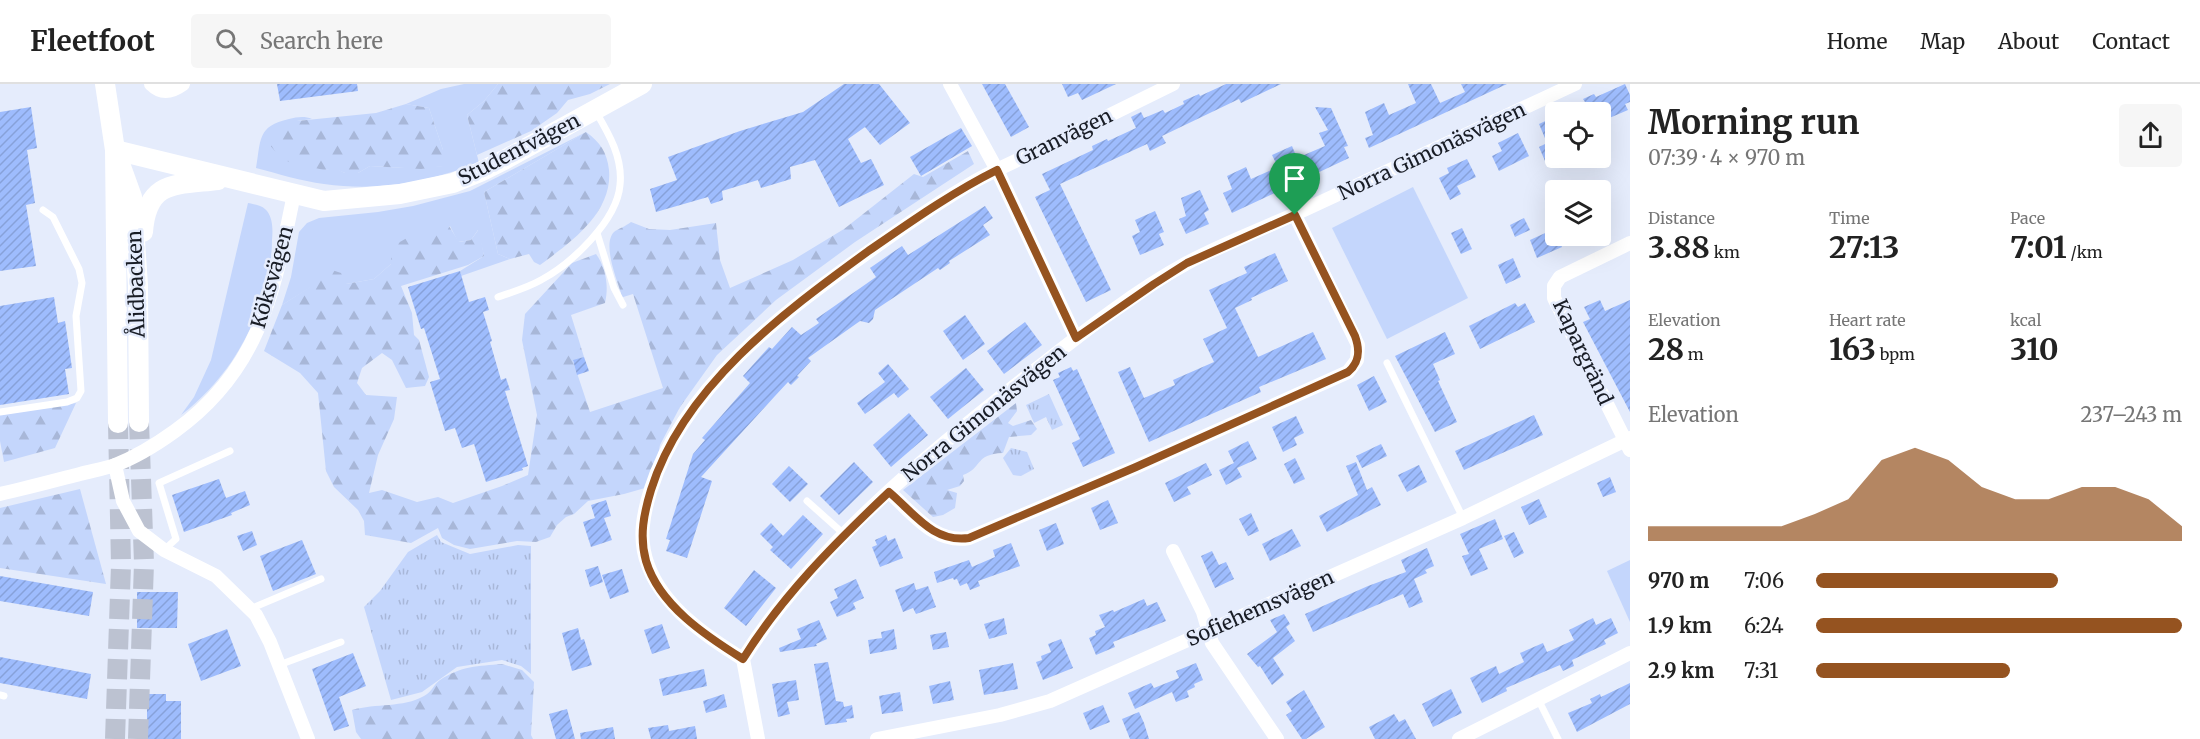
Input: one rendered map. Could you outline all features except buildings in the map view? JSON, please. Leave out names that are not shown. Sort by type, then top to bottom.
[{"type":"main road","name":"Ålidbacken","points":[[105,84],[115,150],[118,423]]},
{"type":"main road","name":"Studentvägen","points":[[115,150],[324,201],[400,194],[453,183],[504,160],[642,84]]},
{"type":"main road","name":"Ålidbacken","points":[[115,150],[132,197],[138,285],[139,422]]},
{"type":"main road","name":"Studentvägen","points":[[138,285],[144,218],[151,200],[164,188],[173,185],[230,179]]},
{"type":"street","points":[[151,84],[165,91],[176,89],[183,84]]},
{"type":"street","points":[[950,84],[997,170],[1076,338]]},
{"type":"street","name":"Granvägen","points":[[743,659],[713,639],[682,613],[661,590],[647,563],[644,550],[643,523],[646,507],[661,460],[691,411],[747,348],[813,291],[903,227],[977,180],[1173,84]]},
{"type":"street","name":"Norra Gimonäsvägen","points":[[743,659],[795,588],[889,492],[988,406],[1076,338],[1154,284],[1187,263],[1575,84]]},
{"type":"street","name":"Köksvägen","points":[[0,495],[115,465],[158,443],[185,424],[221,389],[243,361],[267,309],[280,267],[294,194]]},
{"type":"street","points":[[889,492],[935,534],[948,538],[969,538],[1136,467],[1348,372],[1357,360],[1358,345],[1355,336],[1295,215]]},
{"type":"street","name":"Kapargränd","points":[[1628,443],[1554,298],[1554,286],[1560,277],[1630,243]]},
{"type":"street","name":"Sofiehemsvägen","points":[[877,739],[1027,709],[1077,690],[1628,443]]},
{"type":"street","points":[[115,465],[123,501],[139,531],[164,550],[216,576],[250,609],[263,627],[308,739]]},
{"type":"street","points":[[1173,551],[1203,612],[1212,643],[1277,739]]},
{"type":"street","points":[[1459,739],[1630,653]]},
{"type":"street","points":[[743,659],[758,739]]},
{"type":"lane","name":"Studentvägen","points":[[498,297],[532,284],[555,271],[597,233],[617,201],[621,183],[619,161],[608,132],[594,110]]},
{"type":"lane","points":[[0,412],[67,402],[77,398],[81,390],[76,316],[82,284],[79,269],[53,217],[43,210]]},
{"type":"lane","points":[[597,233],[614,288],[623,305]]},
{"type":"lane","points":[[1387,363],[1463,518]]},
{"type":"lane","points":[[164,550],[176,538],[159,483],[230,451]]},
{"type":"lane","points":[[807,501],[845,535]]},
{"type":"lane","points":[[250,609],[321,579]]},
{"type":"lane","points":[[279,665],[341,642]]},
{"type":"lane","points":[[1538,699],[1558,739]]},
{"type":"green space","points":[[464,84],[498,84],[484,101],[467,115],[479,163],[403,184],[364,187],[315,183],[256,168],[260,142],[266,130],[279,122],[301,117],[312,119],[297,121],[324,170],[335,168],[345,173],[358,173],[370,166],[405,168],[443,166],[443,150],[429,108],[406,104],[441,89]]},
{"type":"green space","points":[[498,84],[610,84],[590,94],[568,100],[557,113],[531,131],[477,155],[467,115],[484,101]]},
{"type":"green space","points":[[406,104],[429,108],[443,150],[443,166],[421,169],[370,166],[358,173],[345,173],[335,169],[324,170],[289,162],[281,158],[268,143],[278,127],[297,121],[376,113]]},
{"type":"green space","points":[[586,132],[484,192],[498,254],[510,259],[461,276],[460,271],[484,256],[478,230],[471,240],[458,242],[450,226],[391,264],[374,279],[311,287],[282,305],[291,277],[299,232],[307,223],[319,218],[413,206],[470,191]]},
{"type":"green space","points":[[586,132],[602,148],[609,170],[608,186],[597,213],[576,237],[540,265],[534,262],[529,254],[510,259],[498,254],[484,192]]},
{"type":"green space","points":[[968,151],[974,164],[855,242],[776,300],[717,355],[680,407],[660,445],[652,486],[588,501],[557,525],[550,537],[536,542],[517,541],[470,549],[454,545],[442,538],[438,528],[411,543],[365,535],[364,521],[358,510],[334,487],[326,471],[318,393],[300,373],[264,351],[282,305],[310,287],[312,280],[329,269],[341,273],[346,284],[374,279],[391,264],[391,247],[414,234],[449,226],[459,242],[471,240],[479,229],[484,256],[468,265],[401,286],[412,313],[414,335],[419,340],[429,377],[425,386],[406,388],[392,360],[382,353],[362,368],[357,383],[366,395],[397,397],[394,419],[378,455],[369,493],[382,490],[417,502],[438,497],[453,503],[528,475],[537,415],[522,340],[525,314],[572,263],[596,254],[602,265],[607,284],[605,303],[571,315],[584,357],[573,361],[590,412],[663,388],[633,294],[620,298],[621,293],[609,245],[614,232],[631,222],[649,229],[670,230],[716,223],[720,260],[730,288],[793,260],[844,229],[914,174],[923,177]]},
{"type":"green space","points":[[1413,187],[1468,298],[1387,339],[1332,228]]},
{"type":"green space","points":[[248,203],[265,209],[272,223],[269,272],[261,303],[232,361],[209,390],[181,415],[194,397],[211,360]]},
{"type":"green space","points":[[1049,394],[1063,425],[1052,430],[1046,417],[1034,423],[1026,405]]},
{"type":"green space","points":[[76,403],[55,448],[4,462],[0,441],[0,415]]},
{"type":"green space","points":[[1016,403],[1017,411],[1008,423],[1013,426],[1031,420],[1037,429],[1031,435],[1009,437],[1003,453],[987,456],[963,475],[964,481],[960,486],[947,490],[957,493],[955,508],[943,515],[933,517],[903,490]]},
{"type":"green space","points":[[1011,448],[1027,452],[1034,469],[1021,476],[1013,475],[1003,458]]},
{"type":"green space","points":[[80,489],[106,584],[0,568],[0,508]]},
{"type":"green space","points":[[437,535],[441,542],[470,554],[518,545],[531,546],[531,674],[521,666],[502,660],[457,667],[422,692],[391,700],[364,607],[380,591],[408,552]]},
{"type":"green space","points":[[1630,560],[1630,622],[1607,571]]},
{"type":"green space","points":[[502,664],[522,670],[534,682],[531,735],[533,739],[361,739],[356,732],[352,710],[416,700],[426,695],[440,680],[455,672],[470,667]]},
{"type":"tunnel","points":[[138,739],[144,563],[139,422]]},
{"type":"tunnel","points":[[115,739],[121,565],[118,423]]},
{"type":"route","points":[[997,170],[1076,338],[1187,263],[1295,215],[1355,336],[1359,352],[1354,367],[1348,372],[1136,467],[969,538],[948,538],[935,534],[889,492],[801,581],[743,659],[719,644],[682,613],[661,590],[652,576],[642,536],[646,507],[661,460],[691,411],[747,348],[813,291],[903,227],[977,180],[997,170]]}]
